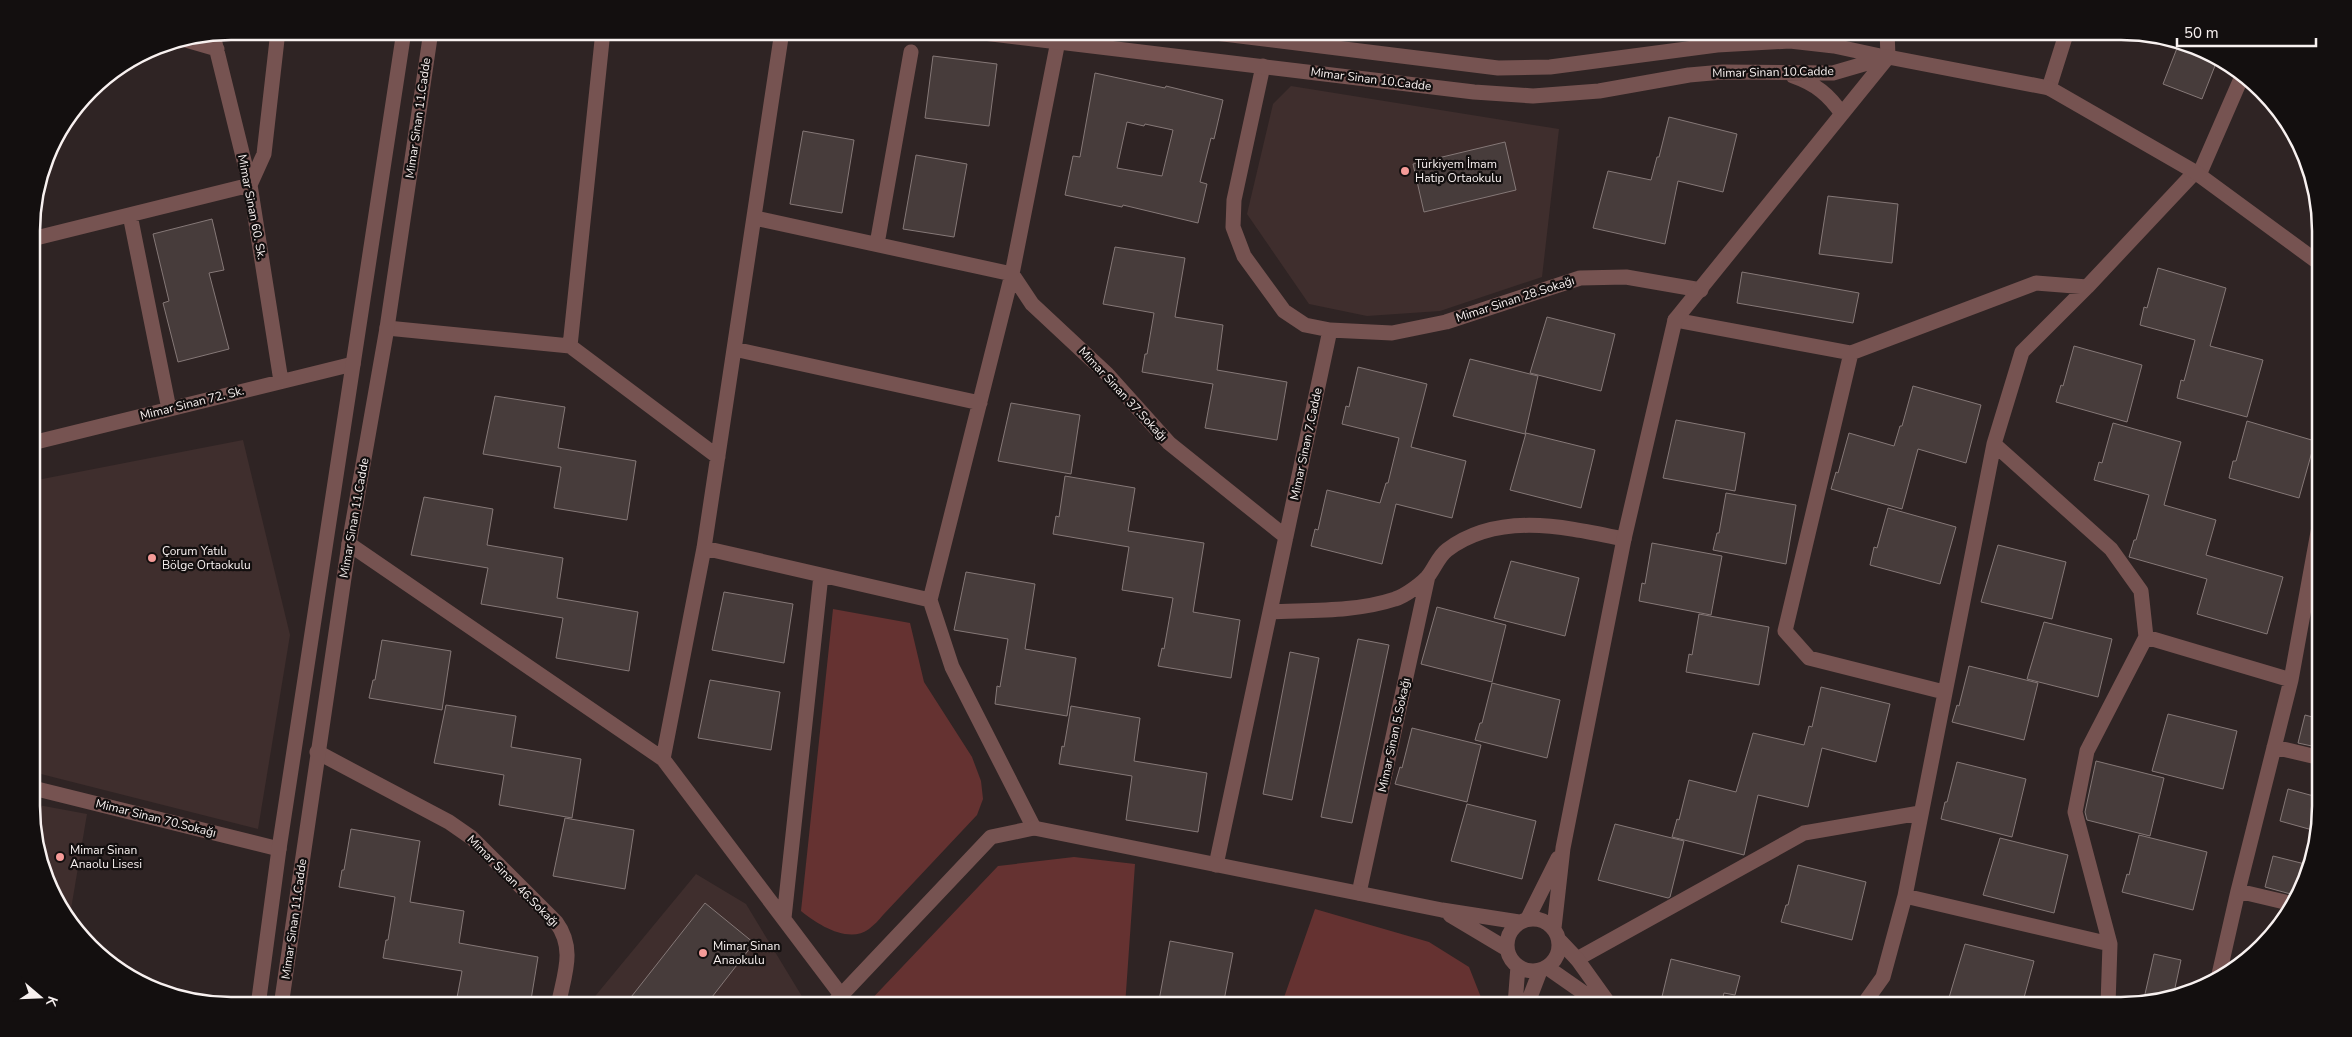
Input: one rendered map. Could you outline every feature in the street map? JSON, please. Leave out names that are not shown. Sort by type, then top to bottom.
[{"type":"street","points":[[40,237],[250,185],[264,154],[277,40]]},
{"type":"street","name":"Mimar Sinan 11.Cadde","points":[[259,997],[279,849],[403,40]]},
{"type":"street","name":"Mimar Sinan 11.Cadde","points":[[282,997],[349,544],[387,328],[430,40]]},
{"type":"street","points":[[570,346],[603,40]]},
{"type":"street","points":[[663,759],[704,548],[781,40]]},
{"type":"street","points":[[1034,828],[952,667],[930,600],[1012,274],[1058,40]]},
{"type":"street","name":"Mimar Sinan 10.Cadde","points":[[1080,40],[1263,66],[1474,92],[1533,96],[1599,90],[1688,75],[1780,72],[1833,73],[1888,58]]},
{"type":"street","name":"Mimar Sinan 10.Cadde","points":[[1272,40],[1498,68],[1550,67],[1717,45],[1790,41],[1834,46],[1888,58]]},
{"type":"street","points":[[1531,997],[1544,969],[1558,956],[1557,934],[1563,848],[1624,539],[1675,320],[1888,58],[1887,40]]},
{"type":"street","points":[[2049,88],[2064,40]]},
{"type":"street","name":"Mimar Sinan 60. Sk.","points":[[215,42],[250,185],[281,381]]},
{"type":"street","points":[[877,244],[911,52]]},
{"type":"street","points":[[1888,58],[2049,88],[2197,173],[2312,258]]},
{"type":"street","points":[[1263,66],[1234,200],[1232,226],[1244,256],[1284,311],[1305,325],[1330,330]]},
{"type":"street","points":[[1780,72],[1809,82],[1824,91],[1842,114]]},
{"type":"street","points":[[1868,997],[1883,977],[1905,896],[1994,444],[2022,352],[2197,173],[2239,82]]},
{"type":"street","points":[[130,215],[169,409]]},
{"type":"street","points":[[755,218],[1012,274]]},
{"type":"street","name":"Mimar Sinan 37.Sokağı","points":[[1012,274],[1032,304],[1107,374],[1168,443],[1286,537]]},
{"type":"street","name":"Mimar Sinan 28.Sokağı","points":[[1330,330],[1392,333],[1437,324],[1580,278],[1626,277],[1701,290]]},
{"type":"street","points":[[1675,320],[1851,353],[2036,283],[2087,287]]},
{"type":"street","points":[[387,328],[570,346],[718,457]]},
{"type":"street","name":"Mimar Sinan 7.Cadde","points":[[1216,866],[1330,330]]},
{"type":"street","points":[[734,349],[980,403]]},
{"type":"street","points":[[1851,353],[1785,631],[1809,658],[1944,692]]},
{"type":"street","name":"Mimar Sinan 72. Sk.","points":[[40,441],[353,364]]},
{"type":"street","points":[[1994,444],[2111,549],[2141,591],[2146,637],[2087,751],[2075,812],[2110,944],[2108,997]]},
{"type":"street","points":[[1270,612],[1358,606],[1397,599],[1428,576],[1445,551],[1484,531],[1512,527],[1554,525],[1624,539]]},
{"type":"street","points":[[349,544],[663,759],[784,918],[834,997]]},
{"type":"street","points":[[704,548],[930,600]]},
{"type":"street","points":[[784,918],[821,575]]},
{"type":"street","name":"Mimar Sinan 5.Sokağı","points":[[1359,893],[1428,576]]},
{"type":"street","points":[[2220,969],[2238,891],[2312,602]]},
{"type":"street","points":[[2146,637],[2291,680]]},
{"type":"street","points":[[2274,747],[2312,756]]},
{"type":"street","name":"Mimar Sinan 46.Sokağı","points":[[317,752],[449,822],[472,838],[556,922],[564,933],[567,944],[559,997]]},
{"type":"street","name":"Mimar Sinan 70.Sokağı","points":[[40,790],[279,849]]},
{"type":"street","points":[[1577,959],[1804,833],[1920,813]]},
{"type":"street","points":[[839,997],[991,837],[1034,828],[1442,910],[1523,920],[1542,919],[1577,959],[1604,997]]},
{"type":"street","points":[[1563,848],[1523,920],[1511,930],[1507,939],[1507,949],[1511,959],[1518,966],[1528,971],[1544,969],[1587,997]]},
{"type":"street","points":[[2238,891],[2285,902]]},
{"type":"street","points":[[1905,896],[2110,944]]},
{"type":"street","points":[[1442,910],[1507,949]]},
{"type":"street","points":[[1516,997],[1518,966]]},
{"type":"shaded area","name":"Türkiyem İmam Hatip Ortaokulu","points":[[1291,86],[1559,129],[1542,277],[1440,311],[1367,316],[1309,304],[1247,214],[1273,104]]},
{"type":"shaded area","name":"Çorum Yatılı Bölge Ortaokulu","points":[[243,440],[290,635],[258,829],[40,774],[40,479]]},
{"type":"shaded area","points":[[833,609],[910,623],[924,682],[972,757],[981,781],[983,799],[977,815],[878,921],[861,933],[852,934],[843,934],[825,927],[801,911]]},
{"type":"shaded area","name":"Mimar Sinan Anaolu Lisesi","points":[[40,805],[87,814],[71,910],[50,867],[42,831]]},
{"type":"shaded area","points":[[1074,857],[1135,864],[1126,997],[874,997],[998,866]]},
{"type":"shaded area","name":"Mimar Sinan Anaokulu","points":[[696,874],[746,904],[802,997],[594,997]]},
{"type":"shaded area","points":[[1315,909],[1429,942],[1469,967],[1481,997],[1284,997]]},
{"type":"building","points":[[2177,49],[2215,65],[2202,99],[2163,84]]},
{"type":"building","points":[[933,56],[997,64],[989,126],[925,118]]},
{"type":"building","points":[[1095,73],[1165,88],[1166,86],[1223,100],[1214,139],[1211,138],[1200,182],[1207,184],[1198,223],[1123,205],[1122,207],[1065,195],[1073,156],[1080,157]],"holes":[[[1127,122],[1144,126],[1145,124],[1173,130],[1162,176],[1117,168]]]},
{"type":"building","points":[[1669,117],[1737,134],[1723,192],[1678,181],[1665,244],[1593,228],[1608,171],[1651,180]]},
{"type":"building","points":[[803,131],[854,140],[842,213],[790,204]]},
{"type":"building","points":[[1505,142],[1516,190],[1424,212],[1413,164]]},
{"type":"building","points":[[916,155],[967,164],[954,237],[903,229]]},
{"type":"building","points":[[1828,196],[1898,204],[1892,263],[1819,254]]},
{"type":"building","points":[[212,219],[224,270],[209,273],[229,349],[178,362],[163,303],[169,301],[153,234]]},
{"type":"building","points":[[1115,247],[1185,258],[1175,317],[1223,325],[1217,370],[1287,382],[1277,440],[1205,428],[1213,384],[1142,372],[1154,313],[1103,304]]},
{"type":"building","points":[[2158,268],[2226,288],[2210,346],[2263,360],[2247,417],[2177,398],[2181,380],[2184,381],[2195,340],[2140,325],[2144,307],[2147,308]]},
{"type":"building","points":[[1742,272],[1859,293],[1853,323],[1737,303]]},
{"type":"building","points":[[1547,317],[1615,334],[1601,391],[1530,373]]},
{"type":"building","points":[[2074,346],[2142,365],[2127,422],[2056,402],[2061,385],[2063,386]]},
{"type":"building","points":[[1470,359],[1538,376],[1525,434],[1453,416]]},
{"type":"building","points":[[1358,367],[1427,384],[1411,447],[1466,461],[1452,518],[1396,504],[1382,564],[1311,546],[1315,529],[1318,530],[1327,490],[1380,503],[1386,483],[1388,483],[1399,438],[1342,424],[1346,406],[1349,407]]},
{"type":"building","points":[[1913,386],[1981,405],[1966,463],[1918,449],[1902,509],[1831,489],[1836,472],[1838,473],[1849,433],[1894,446],[1900,426],[1902,426]]},
{"type":"building","points":[[495,396],[565,407],[558,448],[636,461],[627,520],[554,508],[561,467],[483,454]]},
{"type":"building","points":[[1011,403],[1080,415],[1071,474],[998,461]]},
{"type":"building","points":[[1676,420],[1745,433],[1735,491],[1663,478]]},
{"type":"building","points":[[2247,421],[2312,440],[2312,452],[2299,498],[2229,478],[2233,461],[2236,461]]},
{"type":"building","points":[[2113,423],[2181,442],[2164,505],[2216,520],[2206,555],[2283,577],[2267,634],[2197,614],[2207,579],[2129,557],[2149,495],[2094,480],[2099,462],[2102,463]]},
{"type":"building","points":[[1526,433],[1595,450],[1581,508],[1510,490]]},
{"type":"building","points":[[1065,476],[1135,488],[1128,531],[1204,543],[1193,612],[1240,620],[1231,678],[1158,666],[1162,648],[1164,649],[1173,598],[1122,590],[1129,547],[1053,534],[1056,516],[1059,517]]},
{"type":"building","points":[[1726,493],[1796,505],[1786,564],[1713,550],[1717,533],[1719,533]]},
{"type":"building","points":[[424,497],[493,509],[487,545],[563,558],[557,598],[638,612],[629,671],[556,658],[563,618],[481,604],[488,568],[411,555]]},
{"type":"building","points":[[1888,508],[1956,527],[1940,584],[1870,565],[1874,547],[1877,548]]},
{"type":"building","points":[[1652,543],[1722,556],[1711,615],[1639,601],[1642,583],[1645,584]]},
{"type":"building","points":[[1998,545],[2066,562],[2052,619],[1981,602]]},
{"type":"building","points":[[1511,561],[1579,578],[1565,636],[1494,618]]},
{"type":"building","points":[[966,572],[1035,584],[1025,649],[1076,658],[1067,716],[995,704],[997,686],[1000,687],[1008,639],[954,630]]},
{"type":"building","points":[[724,592],[793,604],[784,663],[712,650]]},
{"type":"building","points":[[1437,607],[1506,625],[1492,682],[1421,664]]},
{"type":"building","points":[[1699,614],[1769,627],[1759,685],[1686,672],[1689,654],[1692,655]]},
{"type":"building","points":[[2044,622],[2112,639],[2098,697],[2027,679]]},
{"type":"building","points":[[1358,639],[1389,645],[1352,823],[1321,817]]},
{"type":"building","points":[[382,640],[451,651],[442,710],[369,698],[373,680],[375,680]]},
{"type":"building","points":[[1290,652],[1319,658],[1292,800],[1263,794]]},
{"type":"building","points":[[1969,666],[2038,683],[2024,740],[1952,722],[1957,705],[1959,706]]},
{"type":"building","points":[[710,680],[780,692],[771,750],[698,738]]},
{"type":"building","points":[[1492,683],[1560,700],[1547,758],[1475,740],[1480,723],[1482,723]]},
{"type":"building","points":[[1821,687],[1890,704],[1876,762],[1822,748],[1808,807],[1758,795],[1744,855],[1672,837],[1677,819],[1679,820],[1689,780],[1736,792],[1753,733],[1804,745],[1809,726],[1812,727]]},
{"type":"building","points":[[446,705],[516,716],[511,747],[581,759],[572,818],[499,805],[504,775],[434,763]]},
{"type":"building","points":[[1071,706],[1140,718],[1134,761],[1207,773],[1198,832],[1126,820],[1132,776],[1059,764]]},
{"type":"building","points":[[2168,714],[2237,731],[2223,789],[2152,771]]},
{"type":"building","points":[[2305,715],[2312,717],[2312,746],[2298,743]]},
{"type":"building","points":[[1412,728],[1481,745],[1467,802],[1395,784],[1400,767],[1402,768]]},
{"type":"building","points":[[2096,761],[2164,778],[2150,836],[2087,820],[2085,812]]},
{"type":"building","points":[[1957,762],[2026,779],[2012,837],[1941,819]]},
{"type":"building","points":[[2288,789],[2312,796],[2310,829],[2280,821]]},
{"type":"building","points":[[1467,804],[1536,821],[1522,879],[1451,861]]},
{"type":"building","points":[[565,818],[634,830],[625,889],[553,876]]},
{"type":"building","points":[[1615,824],[1684,841],[1670,897],[1598,880]]},
{"type":"building","points":[[351,829],[420,841],[410,902],[464,911],[459,943],[538,957],[531,997],[457,997],[462,971],[383,958],[395,897],[339,887],[342,870],[344,870]]},
{"type":"building","points":[[2139,835],[2207,852],[2193,910],[2122,892],[2127,874],[2129,875]]},
{"type":"building","points":[[2000,838],[2068,855],[2054,913],[1983,895]]},
{"type":"building","points":[[2273,856],[2303,863],[2290,894],[2265,887]]},
{"type":"building","points":[[1798,865],[1866,882],[1852,940],[1781,922],[1786,905],[1788,905]]},
{"type":"building","points":[[705,903],[754,943],[712,997],[631,997]]},
{"type":"building","points":[[1170,941],[1233,953],[1225,997],[1160,997]]},
{"type":"building","points":[[1965,944],[2034,961],[2024,997],[1949,997]]},
{"type":"building","points":[[2154,954],[2181,960],[2175,989],[2145,995]]},
{"type":"building","points":[[1671,959],[1740,976],[1735,995],[1724,993],[1723,997],[1662,997]]},
{"type":"place","name":"Türkiyem İmam Hatip Ortaokulu","points":[[1405,171]]},
{"type":"place","name":"Çorum Yatılı Bölge Ortaokulu","points":[[152,558]]},
{"type":"place","name":"Mimar Sinan Anaolu Lisesi","points":[[60,857]]},
{"type":"place","name":"Mimar Sinan Anaokulu","points":[[703,953]]}]
